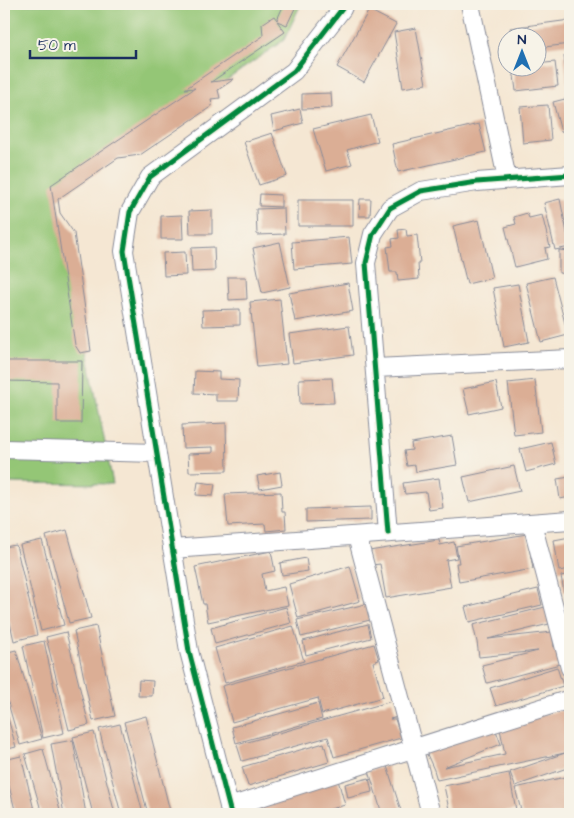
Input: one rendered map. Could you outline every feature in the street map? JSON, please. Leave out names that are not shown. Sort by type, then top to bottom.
[{"type":"street","points":[[344,4],[294,71],[150,177],[130,212],[124,251],[189,651],[230,810],[570,699]]},
{"type":"street","points":[[473,4],[507,179]]},
{"type":"street","points":[[388,534],[366,263],[372,234],[390,208],[421,191],[477,182],[570,175]]},
{"type":"street","points":[[375,368],[570,359]]},
{"type":"street","points":[[4,449],[157,453]]},
{"type":"street","points":[[172,549],[570,520]]},
{"type":"street","points":[[532,523],[570,668]]},
{"type":"street","points":[[357,536],[431,814]]},
{"type":"green space","points":[[4,4],[301,4],[284,40],[57,199],[113,484],[4,483]]},
{"type":"building","points":[[284,4],[297,4],[287,25],[277,21],[285,32],[211,82],[234,79],[218,90],[220,98],[211,99],[212,106],[140,155],[118,158],[58,199],[60,213],[74,233],[91,351],[80,353],[75,345],[51,185],[195,88],[185,89],[263,36],[262,24],[274,16],[277,20]]},
{"type":"building","points":[[369,10],[396,24],[364,82],[337,67]]},
{"type":"building","points":[[570,20],[570,44],[546,47],[546,28],[510,28]]},
{"type":"building","points":[[416,28],[426,84],[403,88],[394,32]]},
{"type":"building","points":[[570,55],[570,82],[567,82],[564,56]]},
{"type":"building","points":[[555,62],[558,86],[516,91],[514,78],[546,78],[546,63]]},
{"type":"building","points":[[331,93],[332,108],[302,109],[302,94]]},
{"type":"building","points":[[565,99],[570,118],[570,130],[561,132],[553,102]]},
{"type":"building","points":[[548,105],[551,140],[523,143],[520,107]]},
{"type":"building","points":[[300,109],[303,123],[274,131],[271,116]]},
{"type":"building","points":[[371,115],[378,141],[347,150],[352,164],[326,171],[313,129]]},
{"type":"building","points":[[479,124],[486,152],[398,172],[392,144]]},
{"type":"building","points":[[272,133],[287,176],[259,185],[244,142]]},
{"type":"building","points":[[260,194],[281,195],[281,207],[259,206]]},
{"type":"building","points":[[360,199],[371,199],[370,216],[359,216]]},
{"type":"building","points":[[560,199],[570,247],[555,250],[544,203]]},
{"type":"building","points":[[298,200],[353,200],[353,226],[298,226]]},
{"type":"building","points":[[284,208],[285,234],[257,235],[256,209]]},
{"type":"building","points":[[212,210],[212,234],[190,234],[189,211]]},
{"type":"building","points":[[527,213],[529,218],[542,215],[550,247],[545,248],[547,259],[515,267],[505,227],[516,224],[514,217]]},
{"type":"building","points":[[182,215],[183,239],[161,239],[161,216]]},
{"type":"building","points":[[479,220],[492,278],[467,284],[453,226]]},
{"type":"building","points":[[406,229],[407,236],[417,235],[420,263],[418,263],[419,279],[398,281],[397,272],[390,272],[387,247],[393,246],[392,239],[399,238],[398,230]]},
{"type":"building","points":[[349,237],[352,264],[294,269],[292,242]]},
{"type":"building","points":[[280,242],[290,287],[262,293],[253,248]]},
{"type":"building","points":[[214,247],[215,271],[192,272],[191,248]]},
{"type":"building","points":[[559,250],[570,251],[570,274],[559,273]]},
{"type":"building","points":[[185,252],[186,275],[164,276],[163,253]]},
{"type":"building","points":[[228,277],[246,277],[247,299],[229,300]]},
{"type":"building","points":[[553,277],[568,335],[541,342],[526,283]]},
{"type":"building","points":[[348,283],[353,311],[295,321],[289,293]]},
{"type":"building","points":[[518,284],[529,342],[504,347],[493,288]]},
{"type":"building","points":[[280,299],[287,364],[257,367],[250,302]]},
{"type":"building","points":[[240,309],[240,325],[203,326],[202,310]]},
{"type":"building","points":[[349,326],[353,355],[293,363],[289,334]]},
{"type":"building","points":[[4,361],[82,361],[81,423],[57,423],[57,382],[4,381]]},
{"type":"building","points":[[195,371],[219,372],[219,379],[239,380],[238,401],[216,401],[216,394],[194,393]]},
{"type":"building","points":[[332,378],[334,403],[300,404],[299,379]]},
{"type":"building","points":[[535,380],[541,432],[514,435],[508,383]]},
{"type":"building","points":[[496,382],[501,407],[469,414],[463,389]]},
{"type":"building","points":[[226,423],[227,471],[189,472],[188,454],[213,453],[213,447],[183,448],[182,425]]},
{"type":"building","points":[[452,436],[457,465],[416,472],[415,465],[407,466],[404,451],[412,450],[411,443]]},
{"type":"building","points":[[551,442],[556,464],[526,472],[520,449]]},
{"type":"building","points":[[514,466],[520,491],[469,502],[463,477]]},
{"type":"building","points":[[280,472],[282,485],[260,489],[257,476]]},
{"type":"building","points":[[570,477],[570,497],[560,499],[557,479]]},
{"type":"building","points":[[439,478],[443,508],[429,510],[426,492],[405,494],[403,483]]},
{"type":"building","points":[[198,482],[215,484],[213,496],[196,495]]},
{"type":"building","points":[[281,492],[282,512],[285,512],[286,529],[266,531],[265,524],[228,526],[225,494]]},
{"type":"building","points":[[371,507],[371,520],[306,522],[306,509]]},
{"type":"building","points":[[67,530],[91,618],[69,623],[46,536]]},
{"type":"building","points":[[527,534],[533,569],[459,582],[456,563],[459,563],[456,546]]},
{"type":"building","points":[[570,537],[570,569],[559,571],[554,540]]},
{"type":"building","points":[[42,540],[64,625],[41,631],[20,545]]},
{"type":"building","points":[[439,540],[440,545],[454,542],[457,558],[446,560],[451,587],[386,598],[380,564],[372,565],[369,551]]},
{"type":"building","points":[[16,545],[37,635],[14,641],[4,596],[4,547]]},
{"type":"building","points":[[271,551],[275,571],[262,574],[265,591],[284,587],[288,605],[208,622],[195,567]]},
{"type":"building","points":[[306,558],[308,571],[282,575],[280,563]]},
{"type":"building","points":[[350,566],[360,601],[298,618],[289,584]]},
{"type":"building","points":[[570,574],[570,591],[564,592],[561,576]]},
{"type":"building","points":[[538,589],[542,605],[469,622],[465,607]]},
{"type":"building","points":[[366,604],[370,620],[301,637],[297,620]]},
{"type":"building","points":[[286,607],[291,623],[215,644],[211,628]]},
{"type":"building","points":[[545,607],[549,624],[488,639],[552,632],[554,647],[560,664],[487,683],[482,665],[538,651],[479,657],[473,625]]},
{"type":"building","points":[[368,624],[371,638],[306,655],[303,641]]},
{"type":"building","points":[[96,626],[115,716],[93,721],[74,631]]},
{"type":"building","points":[[293,626],[304,661],[225,683],[215,648]]},
{"type":"building","points":[[66,632],[89,725],[69,730],[46,637]]},
{"type":"building","points":[[44,641],[64,733],[43,738],[23,646]]},
{"type":"building","points":[[374,644],[379,660],[373,662],[383,697],[322,714],[318,698],[232,722],[222,686]]},
{"type":"building","points":[[16,650],[42,739],[20,745],[4,689],[4,653]]},
{"type":"building","points":[[557,667],[563,686],[496,706],[490,688]]},
{"type":"building","points":[[139,680],[153,681],[152,696],[138,696]]},
{"type":"building","points":[[392,701],[397,717],[390,719],[395,719],[401,738],[334,757],[328,737],[242,761],[237,745]]},
{"type":"building","points":[[318,703],[322,719],[236,743],[232,727]]},
{"type":"building","points":[[4,704],[16,747],[4,750]]},
{"type":"building","points":[[568,709],[570,721],[570,767],[515,786],[510,772],[565,753],[437,780],[426,752],[495,728],[501,744],[444,767],[505,754],[499,724]]},
{"type":"building","points":[[146,716],[170,811],[156,814],[148,814],[124,722]]},
{"type":"building","points":[[120,724],[143,814],[121,814],[99,729]]},
{"type":"building","points":[[94,732],[115,814],[93,814],[73,737]]},
{"type":"building","points":[[73,740],[86,814],[64,814],[51,744]]},
{"type":"building","points":[[324,743],[329,762],[248,786],[242,767]]},
{"type":"building","points":[[43,749],[61,814],[42,814],[25,754]]},
{"type":"building","points":[[21,756],[35,814],[16,814],[4,766],[4,760]]},
{"type":"building","points":[[387,766],[402,814],[382,814],[369,771]]},
{"type":"building","points":[[509,773],[516,810],[494,814],[450,814],[444,786]]},
{"type":"building","points":[[570,776],[570,812],[561,814],[522,814],[515,788]]},
{"type":"building","points":[[369,778],[372,792],[348,798],[345,784]]},
{"type":"building","points":[[338,780],[345,805],[314,814],[249,814],[247,807]]},
{"type":"cycle path","points":[[231,814],[189,651],[124,251],[130,212],[150,177],[294,71],[344,4]]},
{"type":"cycle path","points":[[388,533],[366,263],[373,234],[390,208],[421,191],[477,182],[570,175]]}]
